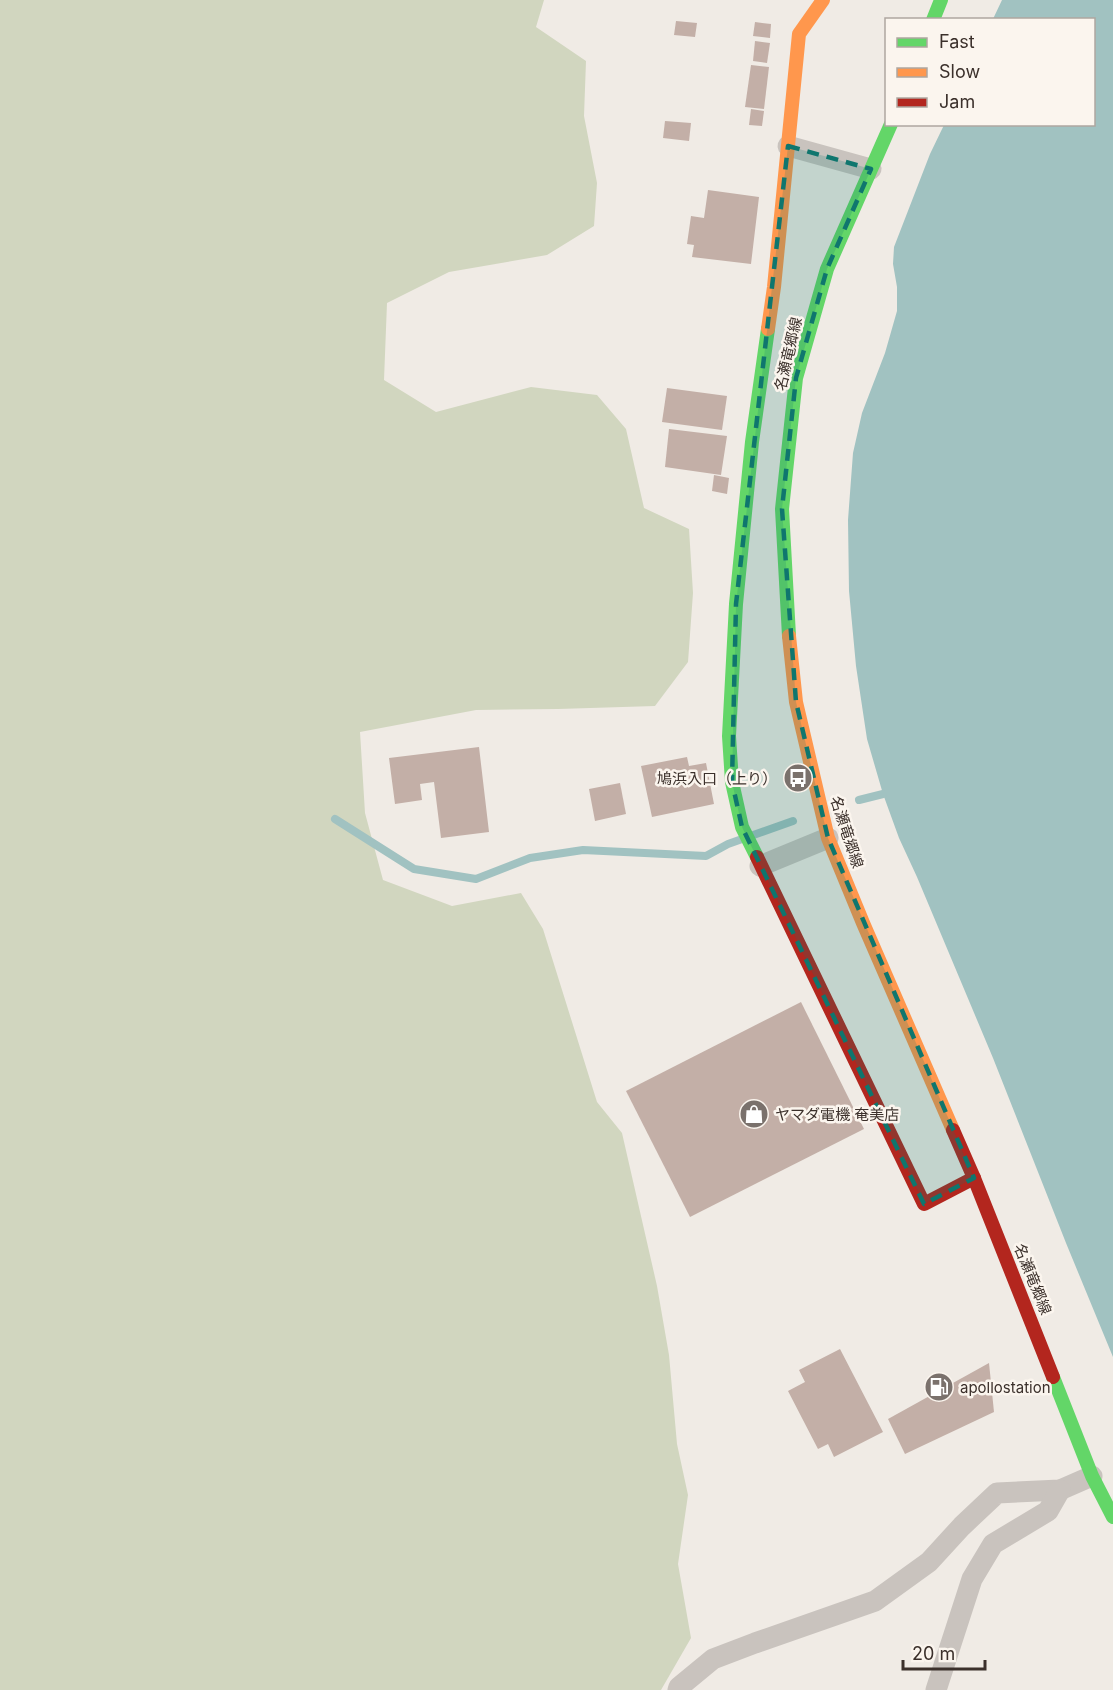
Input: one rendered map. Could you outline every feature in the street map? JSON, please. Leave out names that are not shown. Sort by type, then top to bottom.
[{"type":"main road","points":[[823,0],[799,34],[774,286],[752,442],[736,604],[729,736],[732,782],[742,827],[755,856],[924,1204],[974,1178]]},
{"type":"main road","name":"名瀬竜郷線","points":[[890,126],[827,270],[796,378],[782,509],[788,628],[796,702],[828,838],[974,1178],[1092,1476],[1113,1517]]},
{"type":"street","points":[[788,146],[871,169]]},
{"type":"street","points":[[755,856],[828,838]]},
{"type":"street","points":[[678,1690],[713,1659],[875,1601],[929,1562],[997,1493],[1060,1490],[1092,1476]]},
{"type":"street","points":[[936,1690],[972,1579],[993,1545],[1048,1511],[1060,1490]]},
{"type":"highlighted area","points":[[788,146],[871,169],[827,269],[796,378],[782,509],[796,702],[828,838],[974,1178],[924,1204],[742,827],[732,782],[736,604]]},
{"type":"green space","points":[[0,0],[544,0],[536,27],[586,61],[584,116],[597,183],[594,226],[547,255],[449,272],[387,303],[384,380],[436,412],[531,387],[597,395],[626,429],[644,508],[689,529],[693,593],[688,662],[655,706],[476,710],[360,732],[365,813],[383,880],[452,906],[521,893],[543,929],[597,1102],[622,1133],[657,1286],[669,1355],[677,1444],[688,1495],[678,1564],[691,1638],[661,1690],[0,1690]]},
{"type":"water","points":[[1002,0],[1113,0],[1113,1357],[993,1058],[899,838],[883,794],[867,739],[856,666],[849,591],[848,520],[853,453],[862,413],[885,353],[897,311],[894,247],[930,154],[944,126],[1095,126],[1095,18],[993,18]]},
{"type":"building","points":[[676,21],[697,23],[695,37],[674,35]]},
{"type":"building","points":[[755,22],[771,24],[770,38],[753,36]]},
{"type":"building","points":[[755,41],[770,43],[767,63],[753,61]]},
{"type":"building","points":[[751,65],[769,67],[764,109],[745,107]]},
{"type":"building","points":[[751,109],[764,111],[762,126],[749,125]]},
{"type":"building","points":[[665,121],[691,123],[689,141],[663,138]]},
{"type":"building","points":[[708,190],[759,197],[751,264],[692,257],[694,245],[687,244],[691,216],[704,218]]},
{"type":"building","points":[[667,388],[727,396],[722,430],[662,422]]},
{"type":"building","points":[[669,429],[727,436],[721,475],[665,467]]},
{"type":"building","points":[[714,475],[729,478],[727,494],[712,491]]},
{"type":"building","points":[[479,747],[489,832],[441,838],[434,782],[420,784],[422,800],[395,804],[389,758]]},
{"type":"building","points":[[687,757],[689,766],[706,763],[714,804],[652,817],[641,766]]},
{"type":"building","points":[[620,783],[626,814],[595,821],[589,789]]},
{"type":"building","points":[[801,1002],[864,1129],[690,1217],[626,1091]]},
{"type":"building","points":[[840,1349],[883,1432],[834,1457],[828,1444],[818,1449],[788,1391],[805,1382],[799,1370]]},
{"type":"building","points":[[989,1363],[994,1412],[905,1454],[888,1419]]},
{"type":"waterway","points":[[859,800],[883,794]]},
{"type":"waterway","points":[[335,819],[414,869],[476,879],[530,858],[583,850],[706,856],[728,844],[793,821]]},
{"type":"traffic: fast","points":[[934,18],[941,0]]},
{"type":"traffic: fast","points":[[789,636],[782,509],[796,378],[827,269],[890,126]]},
{"type":"traffic: fast","points":[[757,857],[742,827],[732,782],[729,736],[736,604],[752,442],[768,329]]},
{"type":"traffic: fast","points":[[1053,1377],[1092,1476],[1113,1517]]},
{"type":"traffic: slow","points":[[768,329],[799,34],[823,0]]},
{"type":"traffic: slow","points":[[789,636],[796,702],[828,838],[953,1130]]},
{"type":"traffic: jam","points":[[757,857],[924,1204],[974,1178]]},
{"type":"traffic: jam","points":[[953,1130],[1053,1377]]},
{"type":"place","name":"鳩浜入口（上り）","points":[[798,778]]},
{"type":"place","name":"ヤマダ電機 奄美店","points":[[754,1114]]},
{"type":"place","name":"apollostation","points":[[939,1387]]}]
